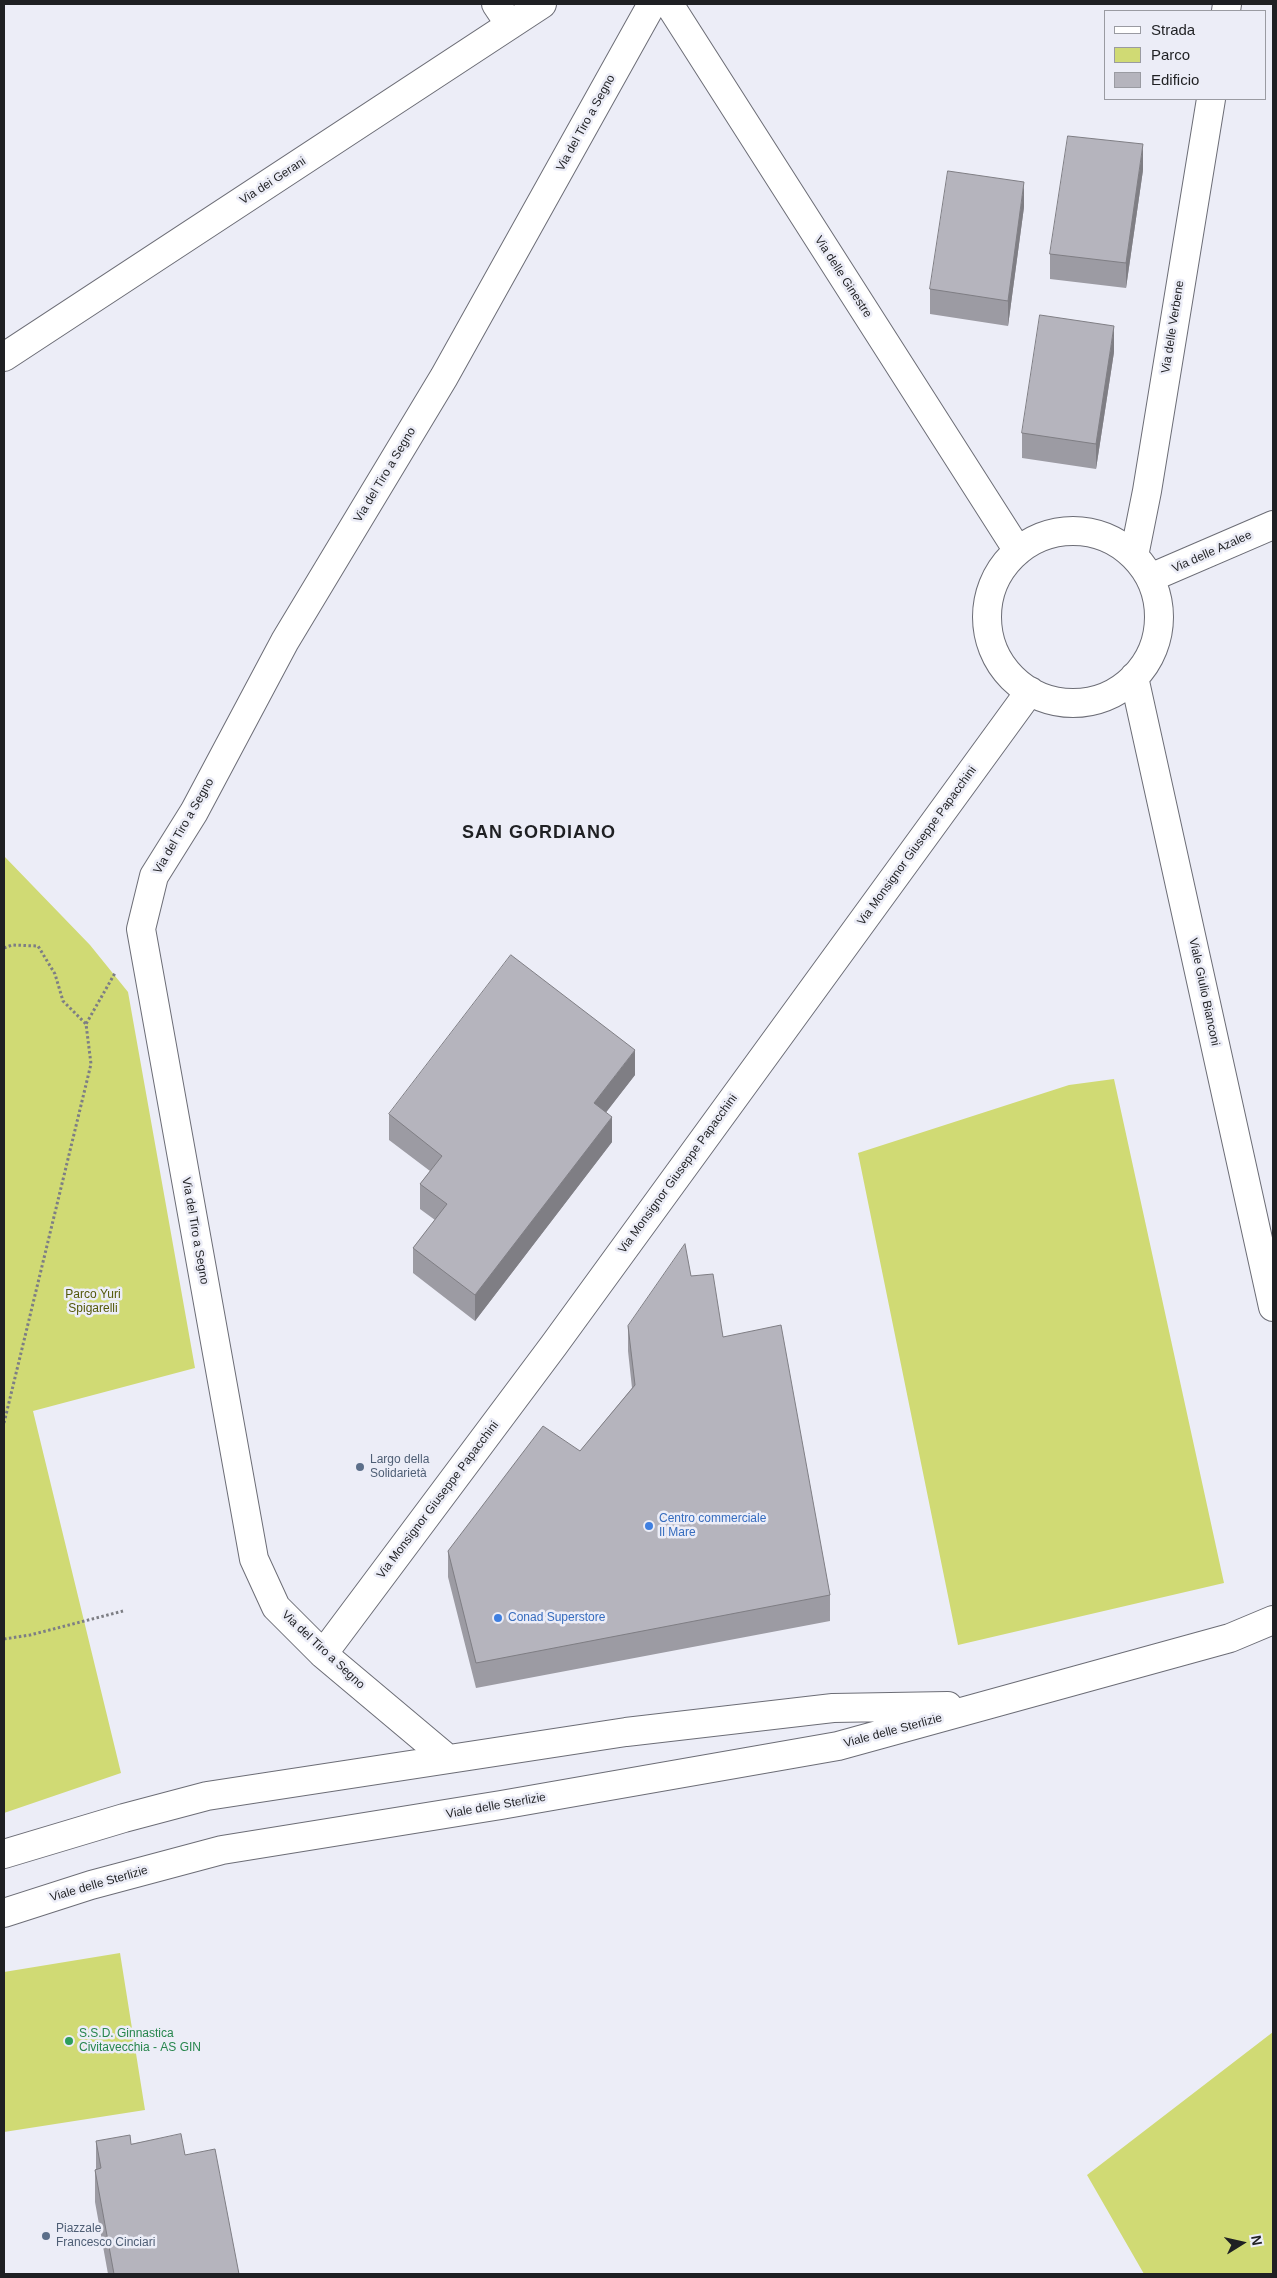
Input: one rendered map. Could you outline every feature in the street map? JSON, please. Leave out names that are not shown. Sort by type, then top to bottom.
[{"type":"street","name":"Via dei Gerani","points":[[4,358],[503,14],[542,4]]},
{"type":"street","name":"Via del Tiro a Segno","points":[[448,1759],[323,1654],[276,1607],[254,1559],[141,929],[154,876],[194,812],[285,641],[444,378],[652,4]]},
{"type":"street","name":"Via delle Ginestre","points":[[669,4],[1018,551]]},
{"type":"street","name":"Via delle Verbene","points":[[1134,556],[1147,491],[1211,100]]},
{"type":"street","name":"Via delle Azalee","points":[[1150,578],[1273,525]]},
{"type":"street","points":[[1086,531],[1112,540],[1134,556],[1150,578],[1158,606],[1157,637],[1145,664],[1125,687],[1099,700],[1069,704],[1039,697],[1014,681],[996,658],[987,632],[987,605],[995,578],[1011,556],[1033,540],[1059,532],[1086,531]]},
{"type":"street","name":"Viale Giulio Bianconi","points":[[1134,677],[1273,1307]]},
{"type":"street","name":"Via Monsignor Giuseppe Papacchini","points":[[323,1654],[554,1345],[1030,691]]},
{"type":"street","name":"Viale delle Sterlizie","points":[[4,1912],[91,1885],[222,1850],[501,1806],[838,1746],[989,1706],[1230,1638],[1273,1620]]},
{"type":"street","name":"Viale delle Sterlizie","points":[[4,1854],[124,1818],[207,1796],[626,1732],[834,1708],[989,1706]]},
{"type":"path","points":[[4,948],[12,945],[38,946],[55,974],[63,1001],[86,1024]]},
{"type":"path","points":[[4,1423],[91,1064],[86,1024],[116,972]]},
{"type":"path","points":[[4,1639],[30,1636],[122,1611]]},
{"type":"green space","name":"Parco Yuri Spigarelli","points":[[4,856],[90,945],[128,992],[195,1368],[33,1411],[121,1773],[4,1813]]},
{"type":"green space","points":[[1114,1079],[1224,1583],[958,1645],[858,1153],[1069,1085]]},
{"type":"green space","name":"S.S.D. Ginnastica Civitavecchia - AS GIN","points":[[120,1953],[145,2110],[4,2132],[4,1972]]},
{"type":"green space","points":[[1273,2032],[1273,2274],[1144,2274],[1087,2175]]},
{"type":"building","points":[[1068,136],[1143,144],[1126,263],[1050,254]]},
{"type":"building","points":[[948,171],[1024,182],[1008,301],[930,289]]},
{"type":"building","points":[[1040,315],[1114,326],[1096,444],[1022,433]]},
{"type":"building","points":[[511,955],[635,1050],[594,1103],[612,1117],[475,1295],[413,1248],[447,1204],[420,1184],[442,1156],[389,1114]]},
{"type":"building","name":"Centro commerciale Il Mare","points":[[685,1244],[691,1276],[713,1274],[723,1337],[781,1325],[830,1595],[476,1663],[448,1551],[543,1426],[580,1451],[635,1385],[628,1326]]},
{"type":"building","points":[[181,2134],[185,2155],[215,2149],[239,2274],[114,2274],[95,2170],[101,2168],[96,2141],[130,2135],[131,2144]]},
{"type":"place","name":"Largo della Solidarietà","points":[[360,1467]]},
{"type":"place","name":"Centro commerciale Il Mare","points":[[649,1526]]},
{"type":"place","name":"Conad Superstore","points":[[498,1618]]},
{"type":"place","name":"S.S.D. Ginnastica Civitavecchia - AS GIN","points":[[69,2041]]},
{"type":"place","name":"Piazzale Francesco Cinciari","points":[[46,2236]]},
{"type":"district","name":"SAN GORDIANO","points":[[539,833]]}]
